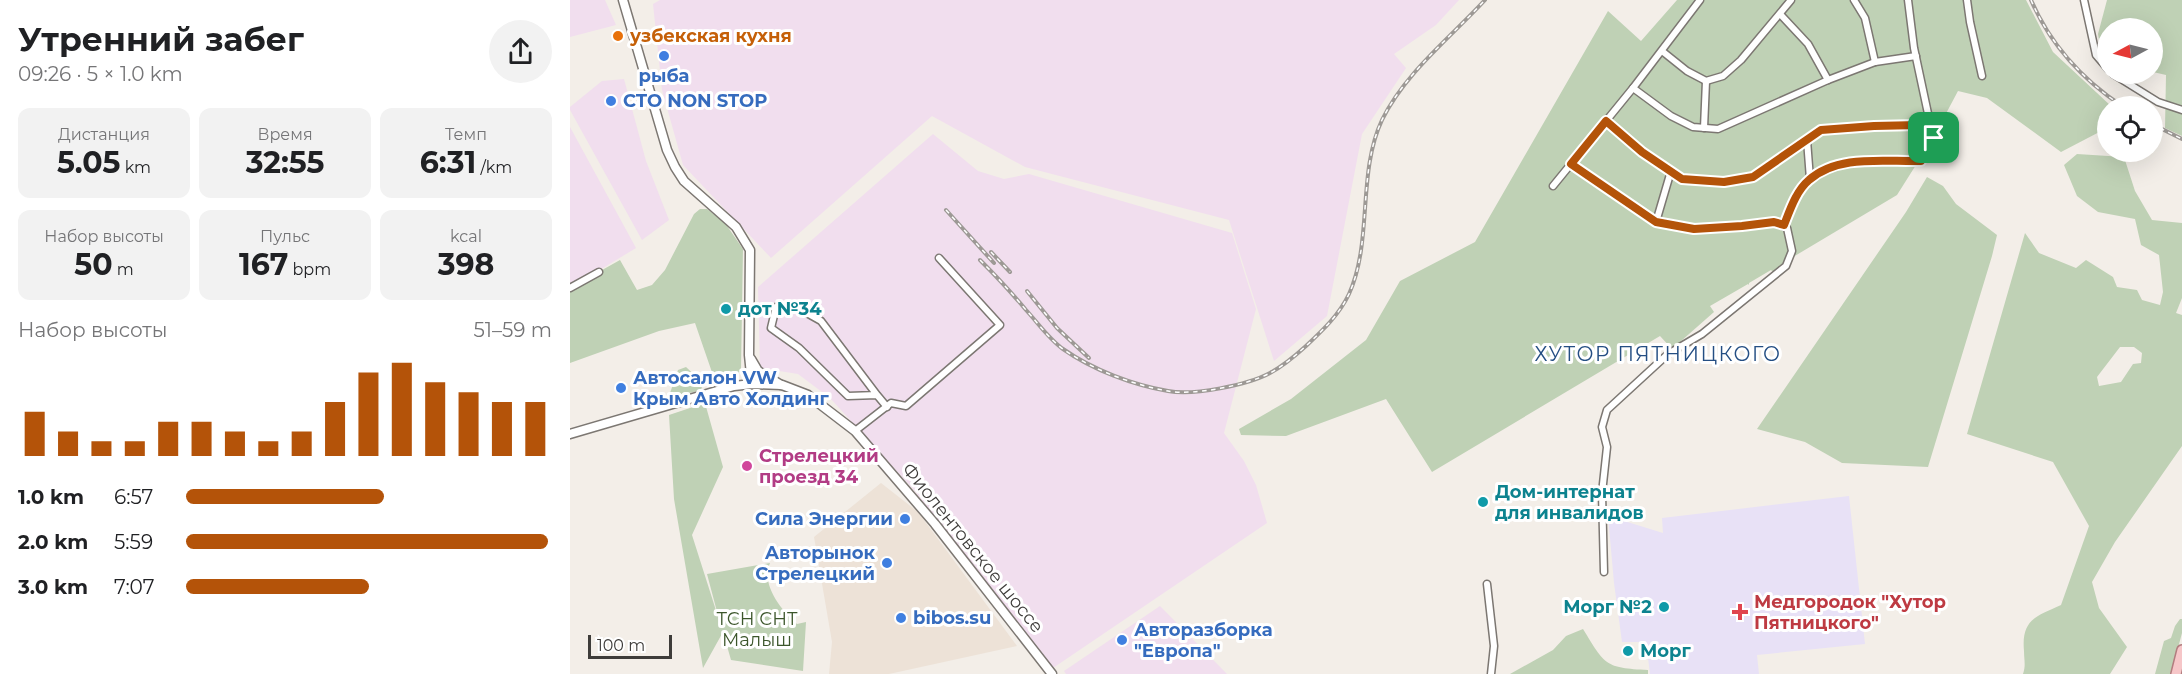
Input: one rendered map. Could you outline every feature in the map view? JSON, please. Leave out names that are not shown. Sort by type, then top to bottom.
[{"type":"main road","points":[[622,0],[667,150],[675,168],[697,193],[736,227],[750,250],[749,355],[752,384]]},
{"type":"main road","points":[[749,355],[758,371],[782,385]]},
{"type":"main road","points":[[734,386],[747,370],[749,355]]},
{"type":"main road","name":"Фиолентовское шоссе","points":[[570,434],[734,386],[782,385],[808,395],[855,431],[935,524],[1052,674]]},
{"type":"main road","points":[[2176,674],[2182,650]]},
{"type":"street","points":[[1553,186],[1633,88],[1700,0]]},
{"type":"street","points":[[1662,51],[1687,71],[1706,81],[1724,76],[1741,60],[1791,0]]},
{"type":"street","points":[[1854,0],[1865,18],[1875,62]]},
{"type":"street","points":[[1604,572],[1602,493],[1607,447],[1602,427],[1607,410],[1668,354],[1702,334],[1786,266],[1792,251],[1785,226],[1792,204],[1810,179],[1825,168],[1841,164],[1921,161],[1934,138],[1916,56],[1908,0]]},
{"type":"street","points":[[1967,0],[1982,76]]},
{"type":"street","points":[[2084,0],[2097,55]]},
{"type":"street","points":[[1780,14],[1808,44],[1828,80]]},
{"type":"street","points":[[1633,88],[1671,116],[1693,127],[1718,129],[1828,80],[1875,62],[1916,56]]},
{"type":"street","points":[[1704,128],[1706,81]]},
{"type":"street","points":[[2129,84],[2158,102],[2182,110]]},
{"type":"street","points":[[1606,121],[1642,152],[1682,179],[1724,182],[1753,177],[1821,130],[1919,125],[1934,138]]},
{"type":"street","points":[[1807,140],[1810,179]]},
{"type":"street","points":[[1571,164],[1656,222],[1694,229],[1774,222],[1785,226]]},
{"type":"street","points":[[1656,222],[1671,171]]},
{"type":"street","points":[[855,431],[891,403],[906,406],[1000,325],[939,258]]},
{"type":"street","points":[[570,288],[599,272]]},
{"type":"street","points":[[877,395],[848,396],[799,348],[771,328],[776,307],[796,307],[821,321],[887,407]]},
{"type":"street","points":[[1487,584],[1494,646],[1491,674]]},
{"type":"shaded area","points":[[570,0],[605,0],[616,25],[570,37]]},
{"type":"shaded area","points":[[660,0],[1459,0],[1436,25],[1394,54],[1406,68],[1362,134],[1327,316],[1274,361],[1229,220],[1025,167],[932,116],[771,258],[683,165],[662,90],[653,4]]},
{"type":"shaded area","points":[[624,79],[646,161],[669,220],[642,240],[570,110],[570,107],[602,81]]},
{"type":"shaded area","points":[[570,127],[636,248],[570,288]]},
{"type":"shaded area","points":[[933,134],[978,171],[1004,179],[1029,174],[1232,233],[1256,309],[1224,433],[1244,461],[1256,485],[1267,523],[1053,668],[913,489],[830,398],[798,374],[760,368],[758,287]]},
{"type":"shaded area","name":"Авторынок Стрелецкий","points":[[881,483],[918,512],[1017,646],[889,674],[829,674],[832,642],[814,537]]},
{"type":"shaded area","name":"Медгородок \"Хутор Пятницкого\"","points":[[1849,496],[1865,644],[1757,655],[1759,674],[1650,674],[1646,642],[1622,642],[1608,516],[1663,533],[1662,518]]},
{"type":"shaded area","points":[[1160,606],[1227,674],[1066,674],[1064,671]]},
{"type":"green space","points":[[1677,0],[2026,0],[2053,52],[2100,96],[2097,96],[2097,133],[2061,152],[1987,98],[1958,91],[1933,138],[1897,195],[1783,263],[1773,272],[1771,270],[1710,306],[1714,312],[1672,349],[1660,336],[1432,472],[1386,399],[1286,436],[1241,435],[1239,429],[1291,399],[1366,340],[1400,281],[1475,242],[1608,11],[1641,41]]},
{"type":"green space","points":[[2107,0],[2182,0],[2182,136],[2165,128],[2166,75],[2163,74],[2163,18],[2102,18]]},
{"type":"green space","points":[[2077,154],[2097,155],[2097,162],[2126,162],[2135,191],[2152,220],[2182,223],[2182,298],[2176,313],[2182,315],[2182,446],[2115,542],[2092,582],[2099,608],[2127,647],[2110,674],[2023,674],[2024,640],[2028,625],[2038,616],[2061,605],[2089,526],[2053,462],[1967,434],[2025,233],[2039,253],[2076,268],[2086,260],[2113,277],[2117,287],[2137,290],[2142,300],[2160,305],[2163,292],[2159,255],[2141,245],[2135,219],[2098,212],[2077,196],[2064,165]],"holes":[[[2120,347],[2134,347],[2142,353],[2141,363],[2133,364],[2121,382],[2099,386],[2097,377]]]},
{"type":"green space","points":[[1927,177],[1943,186],[1956,204],[1997,235],[1928,467],[1842,463],[1805,442],[1757,429],[1906,212]]},
{"type":"green space","points":[[700,209],[707,209],[725,223],[743,249],[741,370],[737,375],[715,381],[695,323],[659,331],[570,363],[570,288],[620,260],[637,290],[652,285],[665,270],[694,214]]},
{"type":"green space","points":[[686,367],[703,383],[701,390],[674,397],[670,393],[678,370]]},
{"type":"green space","name":"ТСН СНТ Малыш","points":[[705,403],[723,467],[692,535],[720,623],[707,574],[770,563],[768,580],[779,605],[797,624],[806,622],[803,671],[731,660],[723,632],[703,668],[674,499],[669,415]]},
{"type":"green space","points":[[2182,619],[2182,633],[2171,674],[2155,674],[2164,641],[2171,638]]},
{"type":"green space","points":[[1583,629],[1596,650],[1608,662],[1623,668],[1648,670],[1648,674],[1510,674],[1553,650],[1566,636]]},
{"type":"railway","points":[[980,260],[1058,345],[1087,364],[1114,376],[1168,391],[1191,392],[1235,385],[1270,373],[1293,357],[1318,334],[1345,302],[1361,252],[1370,162],[1374,141],[1382,120],[1415,71],[1485,0]]},
{"type":"railway","points":[[2031,0],[2048,31],[2069,60],[2108,96]]},
{"type":"railway","points":[[2163,130],[2182,139]]},
{"type":"railway","points":[[946,210],[994,263]]},
{"type":"railway","points":[[991,252],[1010,272]]},
{"type":"railway","points":[[1027,291],[1057,328],[1089,358]]},
{"type":"place","name":"узбекская кухня","points":[[618,36]]},
{"type":"place","name":"рыба","points":[[664,56]]},
{"type":"place","name":"СТО NON STOP","points":[[611,101]]},
{"type":"place","name":"дот №34","points":[[726,309]]},
{"type":"place","name":"Автосалон VW Крым Авто Холдинг","points":[[621,388]]},
{"type":"place","name":"Стрелецкий проезд 34","points":[[747,466]]},
{"type":"place","name":"Дом-интернат для инвалидов","points":[[1483,502]]},
{"type":"place","name":"Сила Энергии","points":[[905,519]]},
{"type":"place","name":"Авторынок Стрелецкий","points":[[887,563]]},
{"type":"place","name":"Морг №2","points":[[1664,607]]},
{"type":"place","name":"Медгородок \"Хутор Пятницкого\"","points":[[1740,612]]},
{"type":"place","name":"bibos.su","points":[[901,618]]},
{"type":"place","name":"Авторазборка \"Европа\"","points":[[1122,640]]},
{"type":"place","name":"Морг","points":[[1628,651]]},
{"type":"district","name":"ХУТОР ПЯТНИЦКОГО","points":[[1658,354]]},
{"type":"route","points":[[1606,121],[1642,152],[1682,179],[1724,182],[1753,177],[1821,130],[1919,125],[1934,138],[1921,161],[1855,162],[1825,168],[1807,182],[1792,204],[1784,225],[1774,222],[1694,229],[1656,222],[1571,164],[1606,121]]}]
